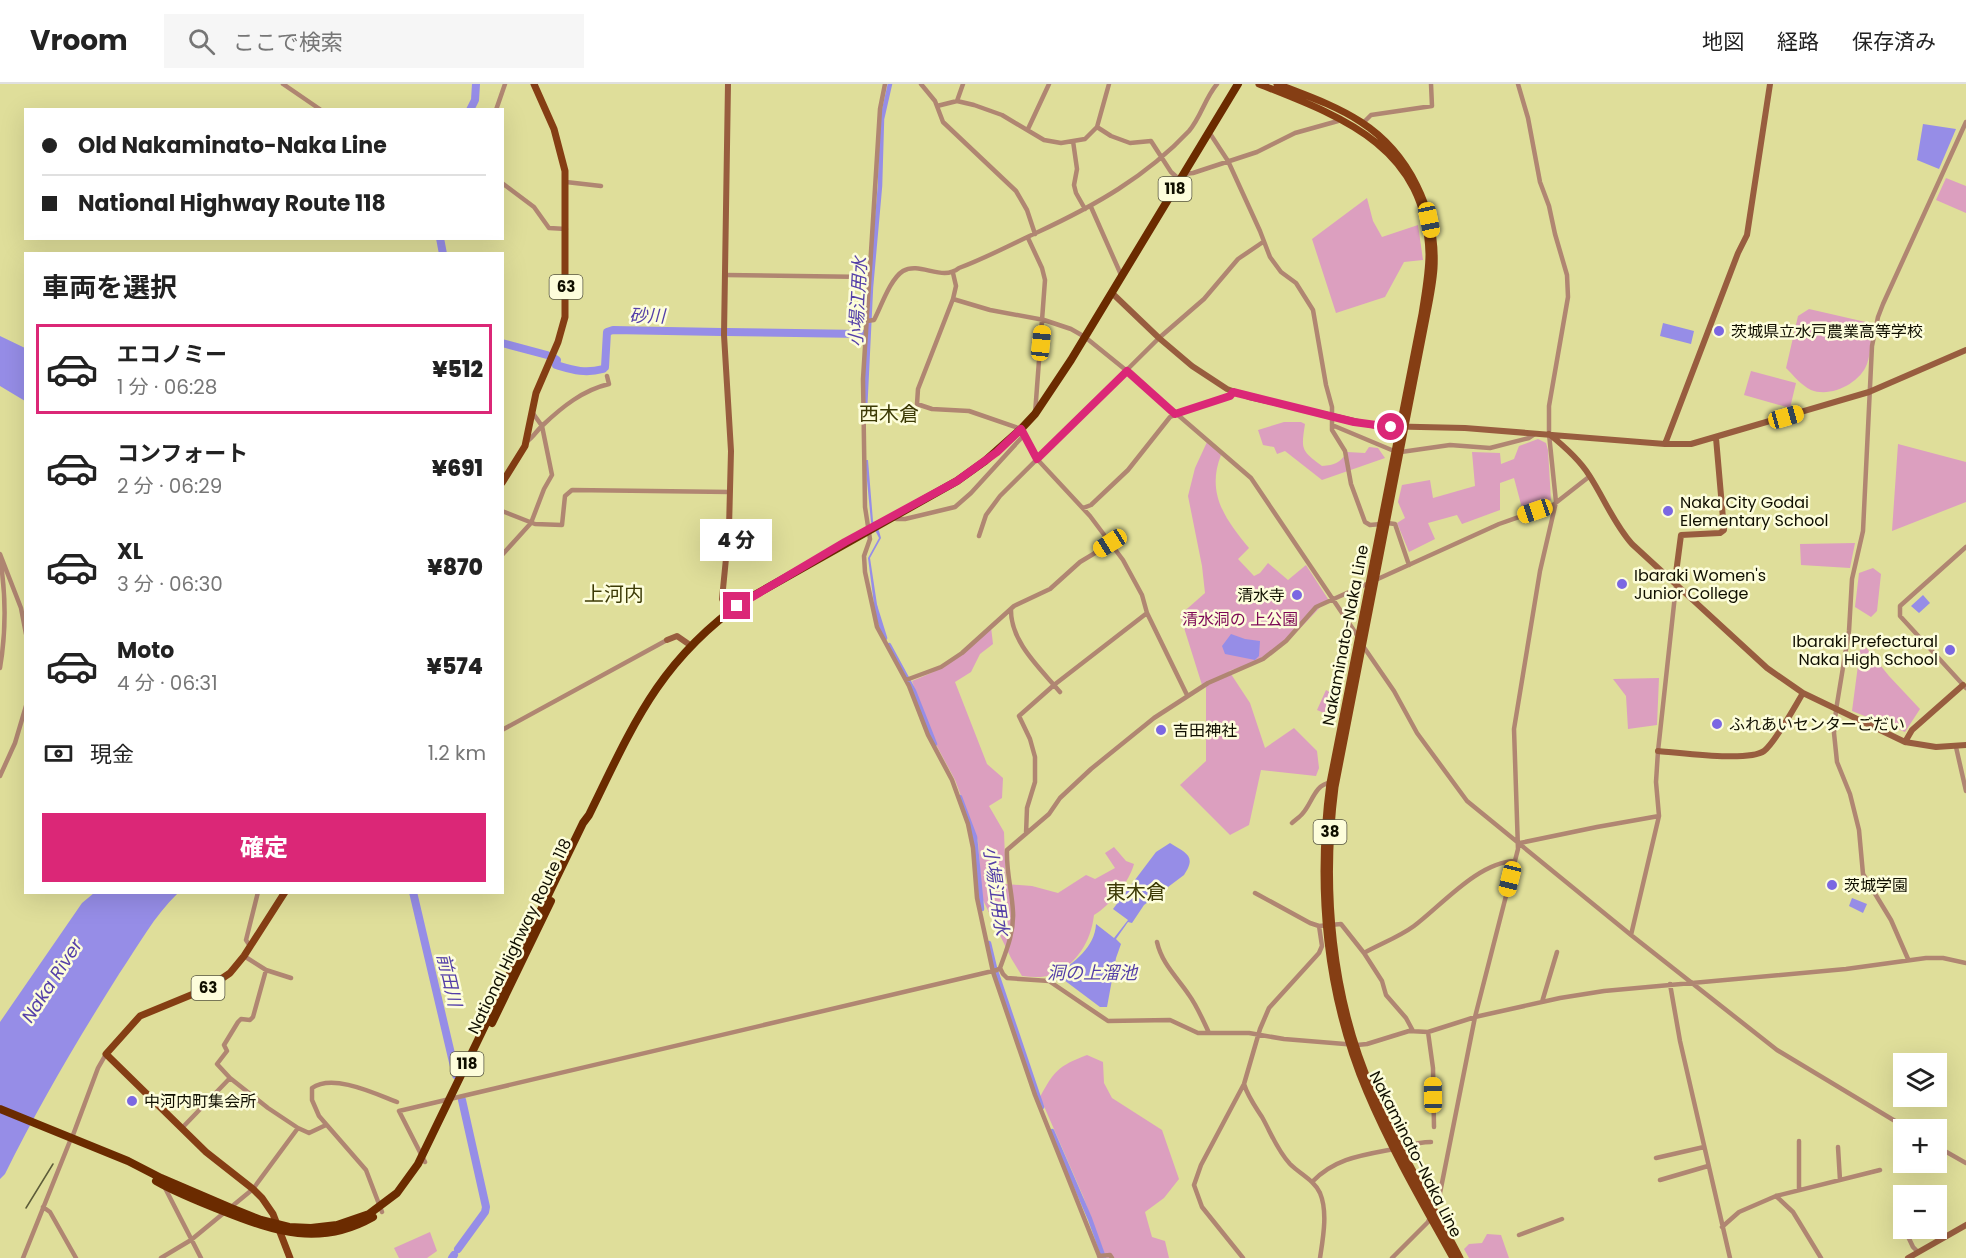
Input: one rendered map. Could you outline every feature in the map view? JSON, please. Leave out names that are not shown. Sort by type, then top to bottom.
[{"type":"highway","name":"National Highway Route 118","points":[[0,1109],[128,1161],[162,1182],[278,1228],[337,1225],[381,1210],[405,1184],[423,1159],[583,823],[639,714],[662,679],[690,645],[729,612],[766,588],[957,481],[1022,432],[1057,383],[1238,84]]},
{"type":"main road","name":"63","points":[[504,480],[520,456],[526,442],[536,393],[558,342],[565,317],[566,182],[558,142],[534,84]]},
{"type":"main road","name":"Nakaminato-Naka Line","points":[[1259,84],[1341,118],[1369,135],[1395,160],[1416,196],[1427,234],[1428,276],[1398,451],[1372,582],[1358,637],[1330,783],[1323,851],[1325,925],[1353,1045],[1397,1148],[1460,1258]]},
{"type":"main road","name":"Nakaminato-Naka Line","points":[[1277,84],[1330,106],[1363,123],[1390,147],[1410,174],[1426,208],[1433,237],[1433,278],[1402,428]]},
{"type":"main road","name":"Nakaminato-Naka Line","points":[[1325,925],[1335,787],[1363,645],[1372,582]]},
{"type":"main road","name":"63","points":[[106,1054],[140,1016],[215,984],[230,974],[284,894]]},
{"type":"main road","points":[[106,1054],[215,1160],[253,1188],[267,1205],[290,1258]]},
{"type":"main road","name":"Nakaminato-Naka Line","points":[[1433,1214],[1453,1258]]},
{"type":"street","points":[[283,84],[318,108]]},
{"type":"street","points":[[497,108],[505,84]]},
{"type":"street","points":[[728,84],[724,335],[725,378],[730,417],[730,492],[722,600],[729,612]]},
{"type":"street","points":[[885,84],[880,109],[868,277],[870,321],[863,379],[865,507],[870,539],[865,550],[864,563],[875,619],[881,636],[908,679],[928,735],[952,780],[968,824],[973,848],[977,897],[996,970],[1039,1106],[1101,1256],[1110,1255],[1112,1258]]},
{"type":"street","points":[[921,84],[937,106],[943,122],[1016,191],[1027,210],[1035,234]]},
{"type":"street","points":[[957,101],[963,84]]},
{"type":"street","points":[[1028,129],[1049,84]]},
{"type":"street","points":[[937,106],[957,101],[1002,115],[1044,140],[1061,143],[1085,139],[1096,127],[1109,84]]},
{"type":"street","points":[[870,321],[899,275],[905,270],[953,273],[959,268],[1028,238],[1088,208],[1135,180],[1191,129],[1217,84]]},
{"type":"street","points":[[1363,123],[1371,115],[1432,106],[1431,84]]},
{"type":"street","points":[[1392,1258],[1415,1237],[1433,1214],[1445,1176],[1474,1017],[1518,849],[1514,729],[1540,571],[1556,502],[1549,434],[1550,398],[1568,297],[1567,275],[1549,206],[1540,182],[1528,118],[1518,84]]},
{"type":"street","points":[[1665,444],[1733,264],[1747,235],[1770,84]]},
{"type":"street","points":[[1096,127],[1130,143],[1151,141],[1171,172],[1182,177],[1257,152],[1295,133],[1338,121],[1341,118]]},
{"type":"street","points":[[1908,960],[1891,920],[1863,874],[1856,818],[1850,794],[1837,762],[1834,733],[1849,631],[1852,579],[1863,531],[1872,346],[1878,317],[1966,122]]},
{"type":"street","points":[[1209,132],[1228,161],[1274,264],[1296,283],[1313,310],[1332,407],[1332,430],[1345,451],[1351,484],[1365,522],[1374,525],[1395,524],[1409,565]]},
{"type":"street","points":[[1073,141],[1077,169],[1074,185],[1076,193],[1088,208],[1122,277]]},
{"type":"street","points":[[566,182],[601,186]]},
{"type":"street","points":[[504,184],[534,207],[549,228],[566,229]]},
{"type":"street","points":[[1028,238],[1045,275],[1044,320],[1035,414]]},
{"type":"street","points":[[979,536],[992,505],[1159,338],[1204,299],[1239,259],[1263,242]]},
{"type":"street","points":[[953,273],[956,286],[953,299],[918,389],[917,404],[932,409],[969,411],[1022,432],[1037,459],[1083,508],[1123,560],[1142,594],[1147,613],[1187,695]]},
{"type":"street","points":[[725,275],[868,277]]},
{"type":"street","points":[[1112,293],[1192,366],[1233,392],[1368,425],[1402,428],[1465,428],[1665,444],[1692,444],[1869,392],[1966,350]]},
{"type":"street","points":[[953,299],[990,310],[1044,320],[1071,329],[1085,337],[1251,478],[1394,691],[1417,733],[1467,801],[1777,1050],[1893,1120]]},
{"type":"street","points":[[526,442],[572,400],[590,390],[609,384],[607,376]]},
{"type":"street","points":[[1083,508],[1091,505],[1128,470],[1175,414],[1230,396],[1233,392]]},
{"type":"street","points":[[504,553],[531,523],[543,489],[552,475],[542,426],[532,412]]},
{"type":"street","points":[[1332,425],[1398,451],[1450,445],[1490,448],[1533,437],[1536,433]]},
{"type":"street","points":[[891,517],[905,519],[955,507],[971,493],[1022,432]]},
{"type":"street","points":[[1549,434],[1572,454],[1590,476],[1627,538],[1767,668],[1803,693],[1905,742],[1927,747],[1966,745]]},
{"type":"street","points":[[1631,935],[1659,816],[1656,782],[1658,751],[1681,535],[1720,533],[1724,530],[1716,438]]},
{"type":"street","points":[[996,970],[1010,941],[1013,914],[1007,850],[1049,814],[1060,798],[1090,769],[1168,707],[1215,679],[1263,659],[1286,641],[1316,607],[1499,524],[1552,505],[1590,476]]},
{"type":"street","points":[[504,512],[531,523],[562,525],[565,496],[572,490],[730,492]]},
{"type":"street","points":[[908,679],[941,667],[962,653],[1014,606],[1050,589],[1080,562],[1110,543]]},
{"type":"street","points":[[1905,742],[1912,730],[1965,686],[1900,616],[1900,606],[1966,547]]},
{"type":"street","points":[[0,556],[4,582],[2,599],[5,631],[0,668]]},
{"type":"street","points":[[0,556],[21,608],[24,624]]},
{"type":"street","points":[[1011,609],[1013,627],[1021,643],[1060,692]]},
{"type":"street","points":[[1026,834],[1027,808],[1035,782],[1035,757],[1030,739],[1019,716],[1054,685],[1147,613]]},
{"type":"street","points":[[504,729],[667,639],[678,636],[690,645]]},
{"type":"street","points":[[1658,751],[1743,757],[1759,754],[1768,747],[1803,693]]},
{"type":"street","points":[[0,776],[15,743],[24,713]]},
{"type":"street","points":[[1956,747],[1966,791]]},
{"type":"street","points":[[1292,824],[1304,812],[1319,788],[1330,783]]},
{"type":"street","points":[[1518,842],[1659,816]]},
{"type":"street","points":[[1364,953],[1413,927],[1458,889],[1487,869],[1515,861]]},
{"type":"street","points":[[1255,893],[1325,925],[1341,924],[1383,981],[1386,995],[1401,1012],[1413,1031]]},
{"type":"street","points":[[250,946],[246,940],[258,894]]},
{"type":"street","points":[[1243,1258],[1238,1248],[1202,1207],[1194,1185],[1201,1165],[1244,1084],[1258,1034],[1269,1008],[1319,953],[1325,925]]},
{"type":"street","points":[[1157,942],[1159,951],[1170,971],[1191,996],[1209,1033]]},
{"type":"street","points":[[1542,1002],[1557,952]]},
{"type":"street","points":[[244,956],[266,970],[291,978]]},
{"type":"street","points":[[423,1159],[399,1110],[996,970],[1007,978],[1049,981],[1108,1021],[1170,1020],[1195,1032],[1258,1034],[1316,1043],[1353,1045],[1367,1044],[1413,1031],[1428,1032],[1474,1017],[1604,991],[1690,981],[1846,969],[1908,960],[1942,958],[1966,963]]},
{"type":"street","points":[[266,970],[253,1017],[250,1020],[241,1019],[238,1022],[224,1045],[227,1051],[217,1064],[230,1078],[298,1128],[309,1133],[326,1125]]},
{"type":"street","points":[[1670,984],[1680,1041],[1730,1258]]},
{"type":"street","points":[[1428,1032],[1434,1127]]},
{"type":"street","points":[[23,1258],[106,1054]]},
{"type":"street","points":[[182,1128],[230,1078]]},
{"type":"street","points":[[381,1210],[366,1170],[326,1125],[312,1100],[312,1088],[318,1084],[329,1083],[357,1087],[397,1102]]},
{"type":"street","points":[[1244,1084],[1248,1097],[1262,1117],[1278,1150],[1292,1166],[1312,1182],[1320,1194],[1323,1210],[1320,1258]]},
{"type":"street","points":[[161,1258],[191,1240],[253,1188],[298,1128]]},
{"type":"street","points":[[1799,1141],[1799,1190]]},
{"type":"street","points":[[1312,1182],[1322,1171],[1342,1160],[1362,1154],[1431,1142]]},
{"type":"street","points":[[1656,1158],[1704,1147]]},
{"type":"street","points":[[1838,1147],[1840,1180]]},
{"type":"street","points":[[1947,1153],[1966,1164]]},
{"type":"street","points":[[1660,1180],[1708,1167]]},
{"type":"street","points":[[1722,1227],[1739,1212],[1776,1196],[1880,1170]]},
{"type":"street","points":[[162,1182],[201,1258]]},
{"type":"street","points":[[1776,1196],[1792,1212],[1821,1258]]},
{"type":"street","points":[[43,1207],[50,1212],[76,1258]]},
{"type":"street","points":[[1519,1234],[1562,1219]]},
{"type":"street","points":[[1908,1258],[1966,1224]]},
{"type":"street","points":[[1909,1239],[1918,1252]]},
{"type":"green space","points":[[1946,178],[1966,186],[1966,213],[1936,200]]},
{"type":"green space","points":[[1367,198],[1373,221],[1382,237],[1418,225],[1423,260],[1404,262],[1385,297],[1336,313],[1312,239]]},
{"type":"green space","points":[[1809,309],[1870,323],[1872,326],[1867,364],[1858,377],[1844,387],[1827,392],[1811,390],[1786,368],[1798,316]]},
{"type":"green space","points":[[1751,371],[1796,383],[1790,408],[1744,395]]},
{"type":"green space","points":[[1284,422],[1305,424],[1304,449],[1322,466],[1337,463],[1347,452],[1365,453],[1369,447],[1378,448],[1385,458],[1322,480],[1285,451],[1277,454],[1274,447],[1263,445],[1258,430]]},
{"type":"green space","points":[[1538,439],[1546,443],[1548,450],[1551,500],[1522,508],[1514,478],[1500,483],[1500,510],[1462,524],[1457,515],[1428,523],[1435,539],[1409,552],[1397,523],[1405,518],[1398,502],[1402,485],[1430,480],[1433,498],[1475,486],[1472,452],[1500,453],[1501,464],[1514,459],[1519,446]]},
{"type":"green space","name":"清水洞の 上公園","points":[[1207,442],[1221,455],[1216,481],[1220,505],[1232,527],[1249,548],[1238,559],[1254,576],[1260,573],[1268,563],[1288,580],[1306,565],[1328,599],[1290,639],[1255,662],[1229,671],[1250,703],[1265,748],[1294,728],[1317,751],[1319,768],[1316,776],[1261,770],[1249,825],[1230,835],[1180,785],[1206,761],[1206,683],[1202,685],[1180,615],[1205,593],[1188,496],[1195,468]]},
{"type":"green space","points":[[1898,444],[1966,462],[1966,502],[1892,531]]},
{"type":"green space","points":[[1855,543],[1850,568],[1801,565],[1800,544]]},
{"type":"green space","points":[[1873,568],[1881,574],[1877,611],[1871,617],[1855,607],[1859,573]]},
{"type":"green space","points":[[991,627],[993,644],[980,654],[971,672],[955,682],[987,764],[1003,778],[1002,798],[989,806],[1004,832],[1006,884],[1032,886],[1058,893],[1086,875],[1095,879],[1115,868],[1105,853],[1114,847],[1126,861],[1134,864],[1118,892],[1094,915],[1090,934],[1081,951],[1060,971],[1044,977],[1022,976],[982,898],[978,841],[955,780],[933,739],[912,681],[955,659]]},
{"type":"green space","points":[[1864,645],[1920,709],[1905,732],[1852,711],[1860,650]]},
{"type":"green space","points":[[1659,678],[1657,725],[1628,729],[1626,696],[1613,679]]},
{"type":"green space","points":[[1326,690],[1341,698],[1338,707],[1334,707],[1332,711],[1326,709],[1324,713],[1317,710]]},
{"type":"green space","points":[[1087,1055],[1103,1062],[1104,1083],[1112,1098],[1162,1130],[1179,1179],[1164,1198],[1145,1212],[1152,1237],[1165,1241],[1169,1258],[1106,1258],[1083,1196],[1040,1097],[1058,1070]]},
{"type":"green space","points":[[430,1232],[437,1251],[427,1258],[399,1258],[394,1248]]},
{"type":"green space","points":[[1487,1234],[1501,1235],[1509,1258],[1469,1258],[1464,1249],[1469,1244],[1482,1243]]},
{"type":"water","points":[[1923,124],[1956,129],[1939,169],[1917,160]]},
{"type":"water","points":[[1663,323],[1694,331],[1691,344],[1660,336]]},
{"type":"water","points":[[0,336],[24,348],[24,400],[0,386]]},
{"type":"water","points":[[865,460],[868,460],[873,521],[881,538],[870,558],[878,611],[875,612],[868,558],[879,538],[871,522]]},
{"type":"water","points":[[1923,595],[1930,603],[1919,613],[1911,606]]},
{"type":"water","points":[[1231,634],[1260,641],[1259,656],[1255,660],[1225,654],[1222,646]]},
{"type":"water","name":"洞の上溜池","points":[[1170,843],[1188,856],[1190,863],[1188,869],[1184,875],[1144,905],[1132,923],[1128,922],[1116,939],[1121,944],[1116,958],[1107,1007],[1100,1007],[1056,974],[1070,965],[1088,947],[1096,924],[1114,938],[1128,920],[1113,909],[1156,852]]},
{"type":"water","name":"Naka River","points":[[93,894],[177,894],[154,921],[104,998],[45,1098],[5,1174],[0,1179],[0,1022],[82,903]]},
{"type":"water","points":[[1852,898],[1867,904],[1863,913],[1849,906]]},
{"type":"waterway","points":[[471,108],[475,100],[476,84]]},
{"type":"waterway","name":"小場江用水","points":[[865,410],[871,287],[880,186],[882,119],[890,84]]},
{"type":"waterway","points":[[440,240],[443,252]]},
{"type":"waterway","name":"砂川","points":[[605,367],[607,332],[613,330],[721,332]]},
{"type":"waterway","name":"砂川","points":[[727,332],[862,334]]},
{"type":"waterway","name":"砂川","points":[[504,344],[547,355]]},
{"type":"waterway","name":"砂川","points":[[554,358],[557,360],[556,365],[574,370],[603,369]]},
{"type":"waterway","name":"小場江用水","points":[[875,606],[885,638]]},
{"type":"waterway","name":"小場江用水","points":[[889,645],[914,691],[935,744]]},
{"type":"waterway","name":"小場江用水","points":[[960,797],[975,837],[982,909]]},
{"type":"waterway","name":"前田川","points":[[413,894],[456,1075]]},
{"type":"waterway","name":"小場江用水","points":[[989,943],[995,968],[1042,1107]]},
{"type":"waterway","name":"前田川","points":[[458,1249],[485,1212],[486,1207],[462,1100]]},
{"type":"waterway","name":"小場江用水","points":[[1052,1131],[1090,1219],[1104,1258]]},
{"type":"tram line","points":[[26,1208],[53,1164]]},
{"type":"place","name":"茨城県立水戸農業高等学校","points":[[1719,331]]},
{"type":"place","name":"Naka City Godai Elementary School","points":[[1668,511]]},
{"type":"place","name":"Ibaraki Women's Junior College","points":[[1622,584]]},
{"type":"place","name":"清水寺","points":[[1297,595]]},
{"type":"place","name":"Ibaraki Prefectural Naka High School","points":[[1950,650]]},
{"type":"place","name":"ふれあいセンターごだい","points":[[1717,724]]},
{"type":"place","name":"吉田神社","points":[[1161,730]]},
{"type":"place","name":"茨城学園","points":[[1832,885]]},
{"type":"place","name":"中河内町集会所","points":[[132,1101]]},
{"type":"district","name":"西木倉","points":[[889,414]]},
{"type":"district","name":"上河内","points":[[614,594]]},
{"type":"district","name":"東木倉","points":[[1136,892]]},
{"type":"route","points":[[737,606],[845,542],[957,481],[997,452],[1021,429],[1037,459],[1127,371],[1175,414],[1230,396],[1233,392],[1354,422],[1391,427]]}]
